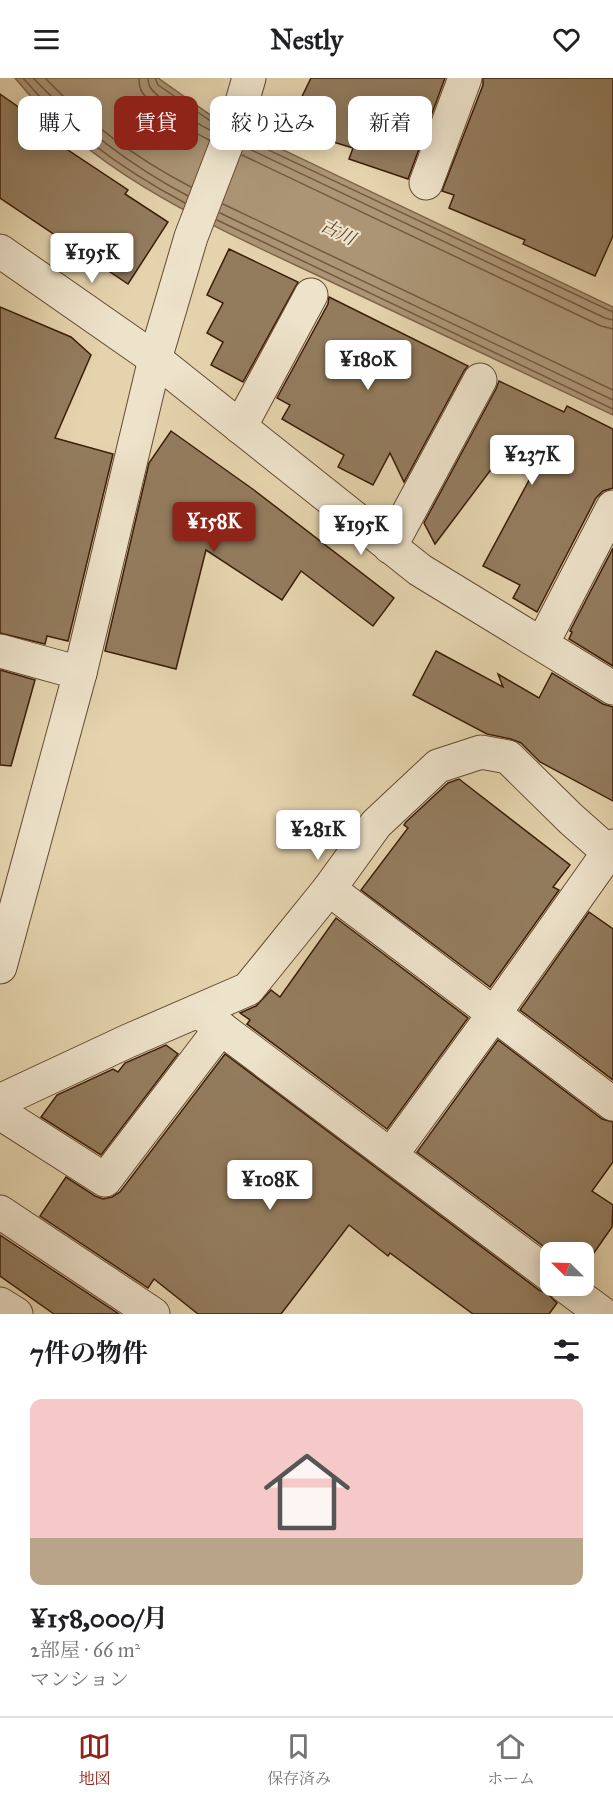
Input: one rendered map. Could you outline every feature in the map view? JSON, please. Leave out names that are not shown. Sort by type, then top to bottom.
[{"type":"street","points":[[0,967],[80,673],[155,359],[191,237],[240,109],[249,78]]},
{"type":"street","points":[[426,183],[465,78]]},
{"type":"street","points":[[0,250],[155,359],[420,570],[613,688]]},
{"type":"street","points":[[240,427],[310,295]]},
{"type":"street","points":[[390,547],[480,380]]},
{"type":"street","points":[[542,644],[613,507]]},
{"type":"street","points":[[0,651],[80,673]]},
{"type":"street","points":[[0,1113],[105,1180],[210,1019],[248,989],[329,889],[376,824],[438,766],[481,752],[508,757],[571,819],[612,851],[391,1155]]},
{"type":"street","points":[[329,889],[613,1104]]},
{"type":"street","points":[[0,1103],[6,1098],[128,1041],[210,1019]]},
{"type":"street","points":[[210,1019],[540,1267]]},
{"type":"street","points":[[0,1212],[153,1314]]},
{"type":"street","points":[[579,1296],[603,1314]]},
{"type":"street","points":[[0,1304],[16,1314]]},
{"type":"water","name":"古川","points":[[15,78],[158,78],[184,96],[114,96],[114,150],[198,150],[198,106],[210,115],[210,150],[283,150],[613,307],[613,415],[210,224],[124,174],[91,150],[102,150],[102,96],[32,96]]},
{"type":"building","points":[[311,78],[445,78],[432,113],[432,96],[348,96],[348,146],[336,143],[336,96],[302,96]]},
{"type":"building","points":[[483,78],[613,78],[613,236],[595,276],[523,244],[525,240],[449,208],[454,195],[442,191],[483,85]]},
{"type":"building","points":[[0,94],[18,107],[18,150],[68,150],[128,190],[125,194],[168,222],[128,284],[0,198]]},
{"type":"building","points":[[352,150],[419,150],[408,179],[349,159]]},
{"type":"building","points":[[229,249],[298,282],[243,382],[211,365],[223,342],[207,333],[223,303],[207,295]]},
{"type":"building","points":[[329,297],[468,366],[404,482],[390,453],[373,485],[338,467],[344,455],[282,419],[290,405],[277,398],[328,304]]},
{"type":"building","points":[[0,307],[71,337],[91,355],[55,438],[113,454],[68,641],[47,636],[45,644],[0,633]]},
{"type":"building","points":[[499,381],[564,412],[567,406],[613,429],[613,488],[603,491],[596,498],[537,612],[513,598],[520,585],[483,566],[542,456],[514,439],[435,544],[424,523]]},
{"type":"building","points":[[171,431],[254,490],[394,598],[373,626],[301,571],[282,600],[206,550],[176,669],[105,651],[149,463]]},
{"type":"building","points":[[613,548],[613,666],[569,639],[572,632],[570,631]]},
{"type":"building","points":[[436,651],[503,687],[498,674],[539,698],[552,673],[603,704],[613,707],[613,801],[540,762],[521,743],[487,734],[413,695]]},
{"type":"building","points":[[0,670],[35,680],[11,766],[0,765]]},
{"type":"building","points":[[459,779],[570,865],[553,887],[559,890],[490,987],[361,890],[408,828],[404,825],[406,822],[448,783]]},
{"type":"building","points":[[589,912],[613,929],[613,1080],[520,1010]]},
{"type":"building","points":[[336,918],[468,1018],[387,1129],[247,1024],[250,1020],[240,1013],[256,1006],[271,990],[280,997]]},
{"type":"building","points":[[498,1040],[602,1119],[613,1122],[613,1162],[592,1191],[613,1205],[612,1227],[594,1253],[594,1242],[540,1244],[417,1152]]},
{"type":"building","points":[[166,1045],[178,1054],[101,1155],[41,1117],[57,1095],[113,1069],[118,1072],[125,1063]]},
{"type":"building","points":[[225,1054],[540,1290],[540,1296],[550,1296],[557,1303],[549,1314],[473,1314],[390,1253],[388,1256],[349,1225],[281,1314],[198,1314],[154,1279],[148,1288],[40,1216],[66,1177],[103,1199],[120,1192]]},
{"type":"building","points":[[0,1235],[119,1314],[54,1314],[0,1276]]}]
